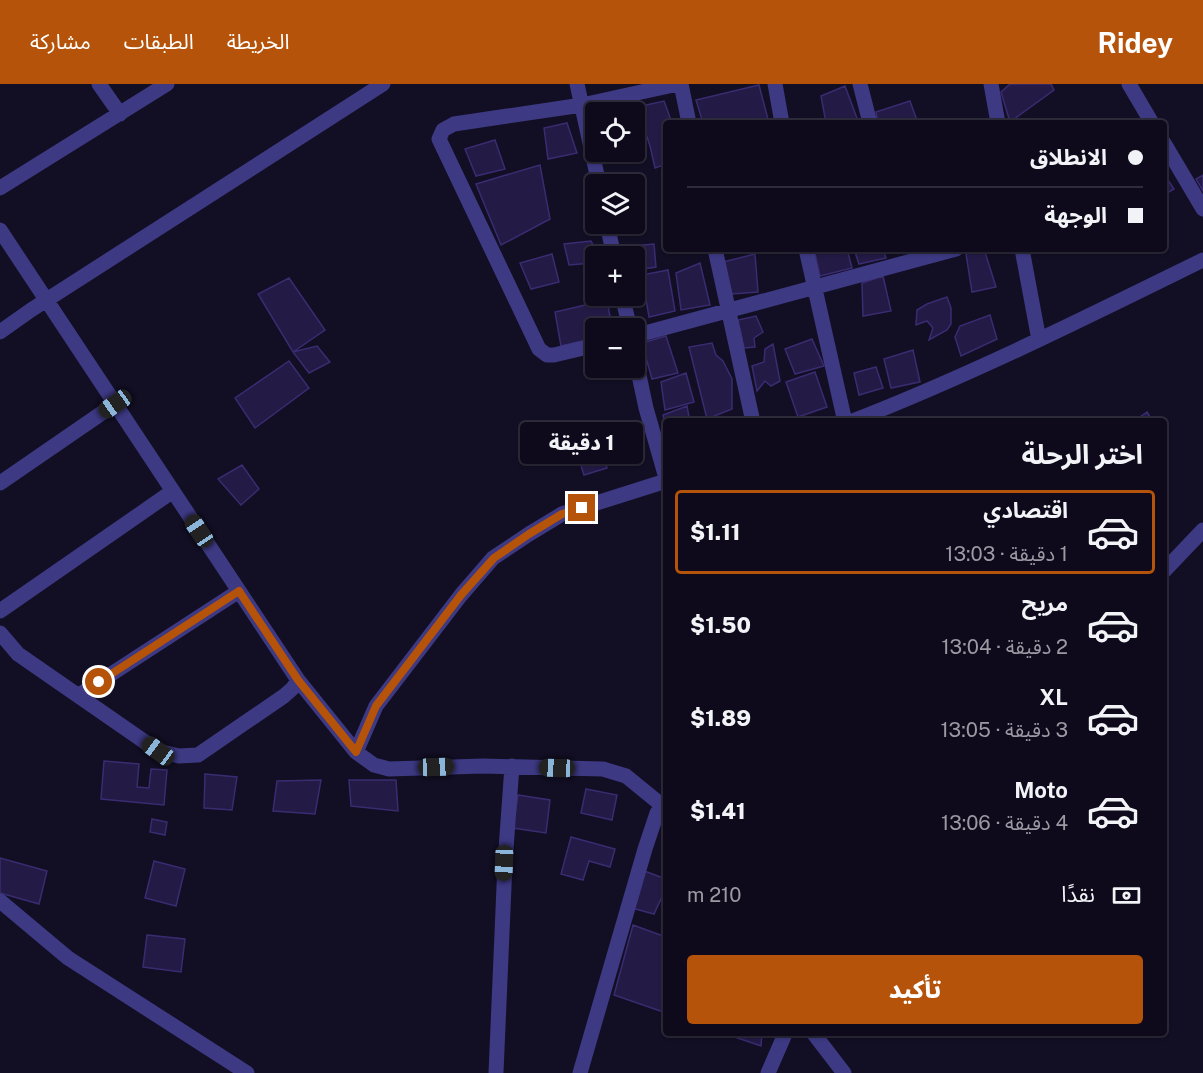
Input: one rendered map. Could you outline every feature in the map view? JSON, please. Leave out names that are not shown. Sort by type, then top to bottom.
[{"type":"street","points":[[99,84],[120,114]]},
{"type":"street","points":[[0,188],[167,84]]},
{"type":"street","points":[[577,84],[597,174]]},
{"type":"street","points":[[585,348],[554,355],[547,355],[539,349],[440,139],[443,130],[454,124],[582,105],[680,84],[688,120]]},
{"type":"street","points":[[775,84],[781,120]]},
{"type":"street","points":[[860,84],[869,120]]},
{"type":"street","points":[[991,84],[997,120]]},
{"type":"street","points":[[1129,84],[1150,120]]},
{"type":"street","points":[[0,332],[376,86]]},
{"type":"street","points":[[1167,148],[1203,209]]},
{"type":"street","points":[[0,230],[298,680],[356,752],[374,765],[389,769],[512,766],[603,769],[626,776],[663,806]]},
{"type":"street","points":[[716,252],[752,418]]},
{"type":"street","points":[[808,252],[844,418]]},
{"type":"street","points":[[645,333],[815,287],[903,256],[933,252]]},
{"type":"street","points":[[1023,252],[1039,340]]},
{"type":"street","points":[[859,418],[1039,340],[1203,260]]},
{"type":"street","points":[[640,378],[663,469]]},
{"type":"street","points":[[0,483],[115,404]]},
{"type":"street","points":[[356,752],[376,706],[461,595],[494,558],[562,514],[663,481]]},
{"type":"street","points":[[0,611],[173,492]]},
{"type":"street","points":[[1167,568],[1203,530]]},
{"type":"street","points":[[79,695],[239,591]]},
{"type":"street","points":[[0,633],[18,654],[158,751],[179,756],[198,755],[284,696],[298,680]]},
{"type":"street","points":[[496,1073],[504,863],[512,766]]},
{"type":"street","points":[[580,1073],[645,849],[657,813],[663,809]]},
{"type":"street","points":[[0,902],[68,958],[248,1073]]},
{"type":"street","points":[[768,1073],[784,1036]]},
{"type":"street","points":[[816,1036],[844,1073]]},
{"type":"building","points":[[1010,84],[1051,84],[1054,90],[1013,120],[1009,120],[1001,92]]},
{"type":"building","points":[[759,85],[768,120],[702,120],[696,100]]},
{"type":"building","points":[[845,86],[858,120],[825,120],[821,96]]},
{"type":"building","points":[[664,101],[671,120],[663,120],[663,165],[655,168],[645,131],[645,105]]},
{"type":"building","points":[[910,101],[917,120],[877,120],[876,112]]},
{"type":"building","points":[[567,123],[577,153],[548,159],[544,128]]},
{"type":"building","points":[[495,140],[505,169],[476,176],[465,149]]},
{"type":"building","points":[[540,165],[550,219],[501,245],[476,184]]},
{"type":"building","points":[[1203,175],[1203,191],[1196,179]]},
{"type":"building","points":[[1167,178],[1174,189],[1167,193]]},
{"type":"building","points":[[591,241],[594,246],[585,246],[585,264],[569,265],[564,244]]},
{"type":"building","points":[[654,244],[656,267],[645,269],[645,246],[632,246]]},
{"type":"building","points":[[815,252],[848,252],[852,268],[820,276]]},
{"type":"building","points":[[855,252],[884,252],[886,258],[859,264]]},
{"type":"building","points":[[985,252],[996,287],[972,292],[966,254]]},
{"type":"building","points":[[552,254],[559,282],[531,289],[520,263]]},
{"type":"building","points":[[755,254],[758,292],[732,294],[723,262]]},
{"type":"building","points":[[700,263],[710,305],[681,310],[676,273]]},
{"type":"building","points":[[668,270],[675,311],[649,317],[645,274]]},
{"type":"building","points":[[883,276],[891,311],[863,316],[862,283]]},
{"type":"building","points":[[289,278],[325,330],[293,352],[258,294]]},
{"type":"building","points":[[947,297],[951,308],[951,324],[947,330],[929,340],[933,328],[927,321],[916,325],[917,310]]},
{"type":"building","points":[[585,305],[608,306],[610,318],[585,318],[585,341],[561,346],[555,312]]},
{"type":"building","points":[[990,315],[997,339],[961,356],[955,337],[960,326]]},
{"type":"building","points":[[756,316],[763,332],[754,338],[755,347],[744,348],[738,320]]},
{"type":"building","points":[[666,336],[678,373],[652,379],[645,354],[645,342]]},
{"type":"building","points":[[812,339],[824,366],[795,374],[785,349]]},
{"type":"building","points":[[712,343],[716,355],[723,361],[732,379],[732,409],[707,418],[689,347]]},
{"type":"building","points":[[773,344],[780,381],[771,386],[765,381],[757,391],[752,366],[764,362],[765,349]]},
{"type":"building","points":[[317,346],[330,362],[309,373],[293,352]]},
{"type":"building","points":[[913,350],[920,382],[891,388],[884,359]]},
{"type":"building","points":[[289,361],[309,388],[255,428],[235,398]]},
{"type":"building","points":[[876,367],[883,388],[859,395],[854,373]]},
{"type":"building","points":[[815,372],[827,407],[798,417],[786,382]]},
{"type":"building","points":[[686,373],[694,402],[665,410],[661,382]]},
{"type":"building","points":[[687,406],[689,418],[664,418],[663,415]]},
{"type":"building","points":[[1147,412],[1151,418],[1139,418]]},
{"type":"building","points":[[596,433],[607,468],[584,475],[577,453],[578,437]]},
{"type":"building","points":[[242,465],[259,489],[241,505],[218,479]]},
{"type":"building","points":[[104,761],[139,764],[137,787],[149,788],[151,769],[167,770],[164,805],[101,799]]},
{"type":"building","points":[[205,774],[237,777],[232,810],[204,808]]},
{"type":"building","points":[[321,780],[315,814],[273,811],[277,781]]},
{"type":"building","points":[[349,780],[396,780],[398,811],[351,806]]},
{"type":"building","points":[[586,789],[617,795],[612,820],[581,813]]},
{"type":"building","points":[[518,795],[550,800],[546,833],[513,828]]},
{"type":"building","points":[[152,819],[167,822],[165,835],[150,832]]},
{"type":"building","points":[[571,837],[615,849],[610,867],[589,861],[583,880],[561,874]]},
{"type":"building","points":[[0,858],[47,871],[39,904],[0,893]]},
{"type":"building","points":[[154,861],[185,869],[176,906],[145,898]]},
{"type":"building","points":[[639,869],[663,878],[663,894],[654,914],[628,907]]},
{"type":"building","points":[[633,925],[663,936],[663,1012],[614,995]]},
{"type":"building","points":[[147,935],[185,939],[181,972],[143,967]]},
{"type":"building","points":[[732,1036],[762,1036],[761,1046]]},
{"type":"route","points":[[99,682],[239,591],[298,680],[356,752],[376,706],[461,595],[494,558],[562,514],[582,508]]}]
